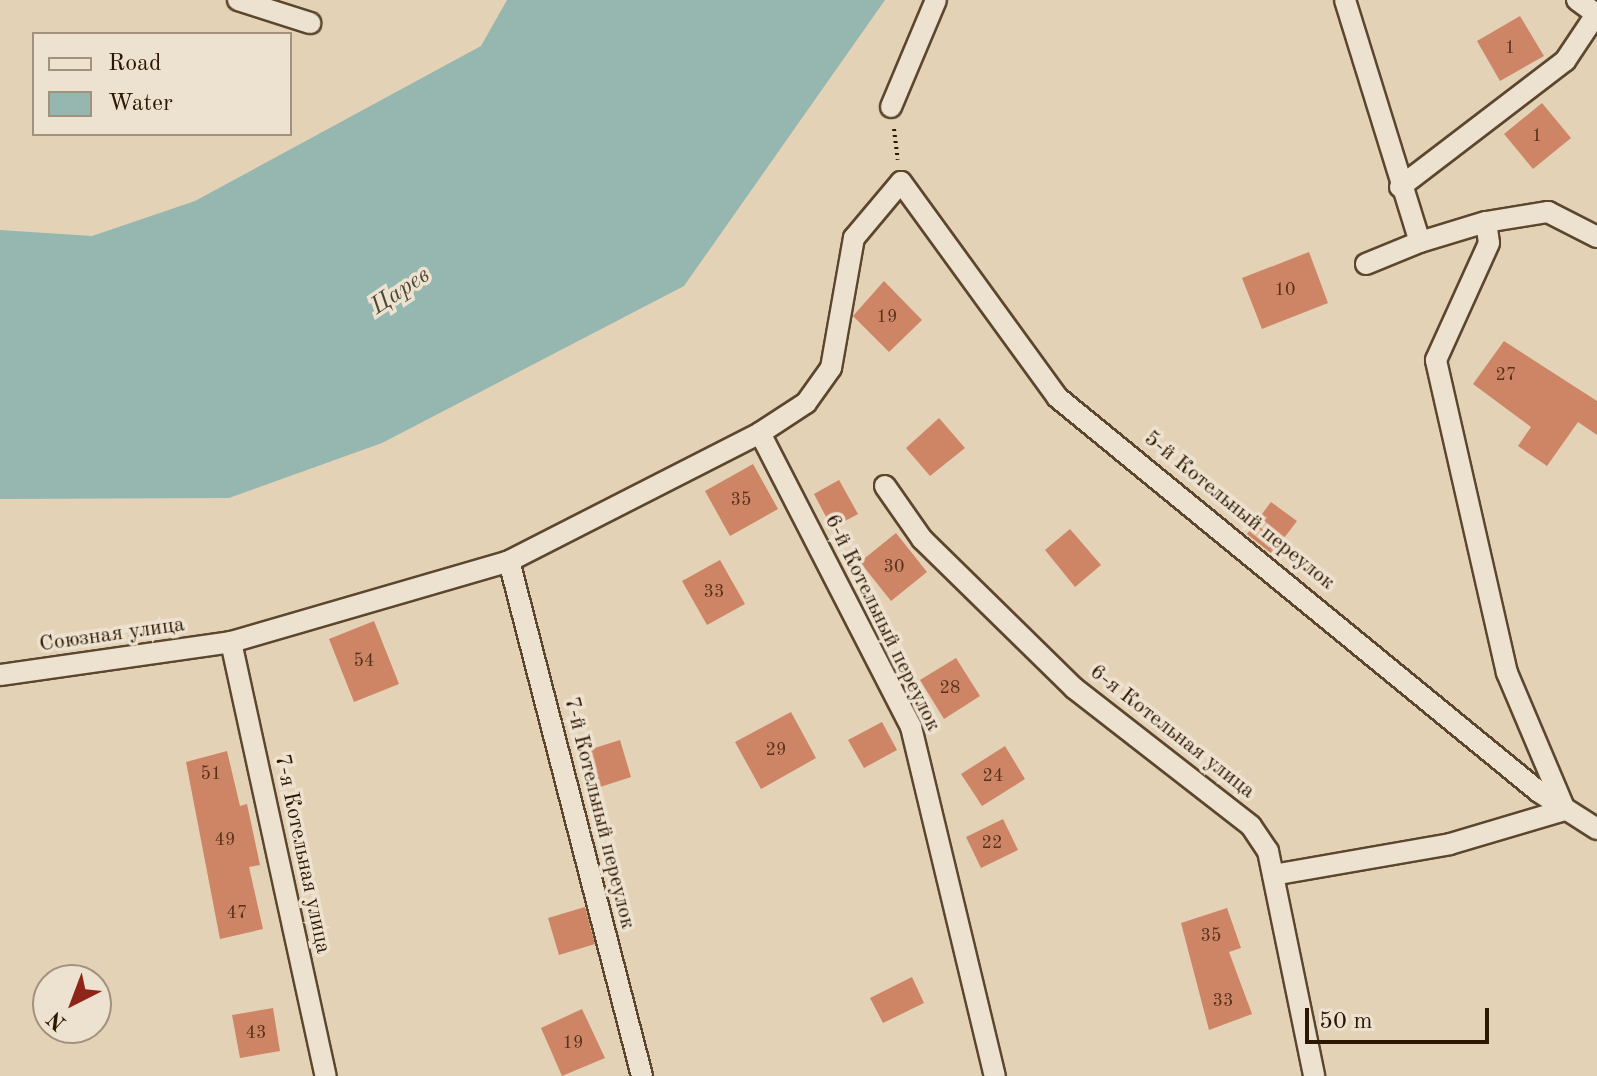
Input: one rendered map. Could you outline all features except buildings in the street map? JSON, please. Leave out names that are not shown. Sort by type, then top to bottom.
[{"type":"street","points":[[238,0],[310,23]]},
{"type":"street","points":[[891,107],[936,0]]},
{"type":"street","points":[[1345,0],[1400,187],[1420,242]]},
{"type":"street","points":[[1400,187],[1528,94],[1565,61],[1597,13],[1577,0]]},
{"type":"street","name":"Союзная улица","points":[[0,675],[231,642],[509,561],[760,433],[806,403],[831,368],[854,238],[901,182]]},
{"type":"street","name":"5-й Котельный переулок","points":[[901,182],[1057,397],[1565,810],[1597,829]]},
{"type":"street","points":[[1366,264],[1420,242],[1486,222],[1548,212],[1597,237]]},
{"type":"street","points":[[1273,875],[1513,830],[1565,810],[1507,673],[1436,360],[1489,243],[1486,222]]},
{"type":"street","name":"6-й Котельный переулок","points":[[760,433],[911,727],[995,1076]]},
{"type":"street","name":"6-я Котельная улица","points":[[885,486],[922,539],[1074,688],[1235,807],[1268,851],[1314,1076]]},
{"type":"street","name":"7-й Котельный переулок","points":[[509,561],[642,1076]]},
{"type":"street","name":"7-я Котельная улица","points":[[231,642],[326,1076]]},
{"type":"path","points":[[891,107],[901,182]]},
{"type":"water","name":"Царев","points":[[507,0],[885,0],[684,286],[382,443],[229,498],[0,499],[0,230],[92,236],[195,201],[481,46]]}]
